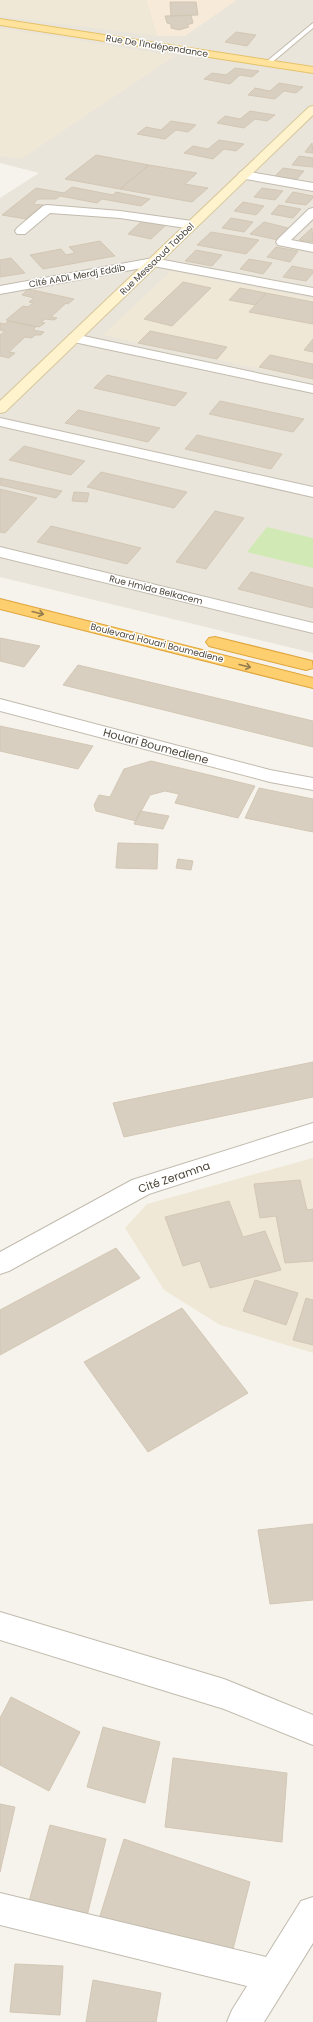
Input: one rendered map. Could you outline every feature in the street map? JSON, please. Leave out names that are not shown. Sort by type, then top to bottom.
[{"type":"highway","name":"Boulevard Houari Boumediene","points":[[0,591],[69,606],[313,667]]},
{"type":"highway","name":"Boulevard Houari Boumediene","points":[[0,604],[313,683]]},
{"type":"main road","name":"Rue De l'Indépendance","points":[[0,22],[313,70]]},
{"type":"street","name":"Rue Messaoud Tabbel","points":[[0,409],[313,109]]},
{"type":"street","points":[[244,175],[313,188]]},
{"type":"street","points":[[21,231],[47,209],[86,210],[139,216],[192,225]]},
{"type":"street","points":[[313,212],[282,242],[313,248]]},
{"type":"street","points":[[153,262],[313,292]]},
{"type":"street","name":"Cité AADL Merdj Eddib","points":[[0,290],[153,262]]},
{"type":"street","points":[[74,338],[313,389]]},
{"type":"street","points":[[0,422],[313,492]]},
{"type":"street","name":"Rue Hmida Belkacem","points":[[0,552],[313,628]]},
{"type":"street","name":"Houari Boumediene","points":[[0,705],[270,776],[313,784]]},
{"type":"street","name":"Cité Zeramna","points":[[0,1264],[141,1187],[313,1132]]},
{"type":"street","points":[[0,1626],[224,1694],[313,1730]]},
{"type":"street","points":[[0,1909],[273,1975]]},
{"type":"street","points":[[244,2022],[313,1913]]},
{"type":"lane","points":[[268,63],[313,24]]},
{"type":"shaded area","points":[[0,0],[313,0],[313,653],[0,577],[0,198],[39,173],[0,163]]},
{"type":"shaded area","points":[[0,0],[146,0],[157,36],[0,16]]},
{"type":"shaded area","points":[[146,0],[237,0],[185,36],[157,36]]},
{"type":"shaded area","points":[[0,28],[175,56],[21,159],[0,156]]},
{"type":"shaded area","points":[[171,271],[313,299],[313,380],[103,335]]},
{"type":"shaded area","points":[[313,1158],[313,1353],[220,1325],[164,1290],[125,1228],[147,1204]]},
{"type":"green space","points":[[267,527],[313,538],[313,568],[247,552]]},
{"type":"building","points":[[170,2],[196,2],[198,15],[171,16]]},
{"type":"building","points":[[191,15],[193,23],[187,25],[189,27],[179,30],[171,28],[171,24],[167,23],[165,16]]},
{"type":"building","points":[[236,32],[256,35],[247,46],[225,42]]},
{"type":"building","points":[[235,68],[259,71],[252,77],[240,75],[230,84],[204,79],[212,73],[226,75]]},
{"type":"building","points":[[279,83],[303,87],[296,93],[284,91],[275,99],[248,95],[255,88],[270,91]]},
{"type":"building","points":[[250,111],[275,115],[267,121],[255,119],[244,128],[217,123],[225,116],[240,119]]},
{"type":"building","points":[[171,121],[196,125],[188,132],[176,130],[165,139],[137,134],[146,127],[161,130]]},
{"type":"building","points":[[219,140],[244,144],[236,151],[224,149],[213,159],[184,153],[193,146],[208,149]]},
{"type":"building","points":[[312,143],[313,153],[305,152]]},
{"type":"building","points":[[96,155],[149,165],[120,189],[65,179]]},
{"type":"building","points":[[299,156],[313,158],[313,167],[292,165]]},
{"type":"building","points":[[149,165],[197,173],[185,184],[208,188],[192,202],[120,189]]},
{"type":"building","points":[[283,168],[304,171],[296,180],[275,176]]},
{"type":"building","points":[[72,187],[113,195],[116,192],[150,199],[141,206],[102,199],[97,203],[60,196],[56,199],[38,199],[33,204],[43,205],[26,219],[2,215],[36,188],[64,193]]},
{"type":"building","points":[[262,188],[283,191],[275,200],[254,197]]},
{"type":"building","points":[[293,192],[313,196],[313,198],[306,205],[285,202]]},
{"type":"building","points":[[243,202],[264,206],[256,215],[234,211]]},
{"type":"building","points":[[279,205],[301,209],[293,218],[271,214]]},
{"type":"building","points":[[231,218],[253,222],[244,232],[222,228]]},
{"type":"building","points":[[143,220],[167,224],[151,239],[128,234]]},
{"type":"building","points":[[264,222],[292,229],[278,240],[250,234]]},
{"type":"building","points":[[312,228],[313,242],[299,240]]},
{"type":"building","points":[[211,232],[259,240],[246,254],[197,245]]},
{"type":"building","points":[[100,241],[115,256],[43,269],[30,255],[61,249],[66,255],[75,253],[69,247]]},
{"type":"building","points":[[276,247],[298,251],[290,262],[267,257]]},
{"type":"building","points":[[196,250],[222,255],[212,266],[185,261]]},
{"type":"building","points":[[11,258],[25,273],[0,277],[0,260]]},
{"type":"building","points":[[249,259],[272,263],[263,274],[240,269]]},
{"type":"building","points":[[292,266],[313,270],[313,273],[306,281],[283,277]]},
{"type":"building","points":[[183,282],[211,288],[172,326],[144,319]]},
{"type":"building","points":[[240,288],[266,293],[255,305],[229,300]]},
{"type":"building","points":[[28,289],[74,299],[68,304],[66,303],[51,317],[57,318],[54,320],[45,319],[41,322],[45,323],[39,327],[6,320],[23,306],[28,307],[33,303],[29,302],[34,298],[22,295]]},
{"type":"building","points":[[266,293],[313,302],[313,324],[249,312]]},
{"type":"building","points":[[8,321],[36,327],[33,330],[44,332],[41,335],[35,335],[32,338],[25,337],[9,352],[15,353],[9,358],[0,356],[0,335],[5,331],[0,330],[0,323],[5,324]]},
{"type":"building","points":[[150,331],[227,347],[217,359],[138,343]]},
{"type":"building","points":[[313,339],[313,352],[304,350]]},
{"type":"building","points":[[270,355],[313,364],[313,379],[259,367]]},
{"type":"building","points":[[107,375],[187,393],[175,406],[94,388]]},
{"type":"building","points":[[220,401],[304,419],[293,432],[209,414]]},
{"type":"building","points":[[78,410],[160,428],[148,442],[65,423]]},
{"type":"building","points":[[197,435],[282,454],[271,469],[185,449]]},
{"type":"building","points":[[24,446],[85,461],[71,475],[9,460]]},
{"type":"building","points":[[101,472],[187,492],[174,508],[87,487]]},
{"type":"building","points":[[0,478],[62,491],[56,498],[0,485]]},
{"type":"building","points":[[0,489],[37,498],[5,533],[0,532]]},
{"type":"building","points":[[74,492],[89,493],[87,502],[72,501]]},
{"type":"building","points":[[215,511],[244,518],[206,569],[176,562]]},
{"type":"building","points":[[51,526],[141,548],[127,564],[37,542]]},
{"type":"building","points":[[251,572],[313,588],[313,608],[238,589]]},
{"type":"building","points":[[0,638],[40,646],[24,667],[0,661]]},
{"type":"building","points":[[78,665],[313,721],[313,747],[63,685]]},
{"type":"building","points":[[0,726],[93,746],[78,769],[0,751]]},
{"type":"building","points":[[151,761],[255,786],[238,818],[175,803],[179,794],[165,791],[150,795],[136,821],[96,811],[94,805],[99,795],[110,797],[124,769]]},
{"type":"building","points":[[259,788],[313,799],[313,832],[245,818]]},
{"type":"building","points":[[140,811],[169,816],[163,829],[134,824]]},
{"type":"building","points":[[118,843],[158,844],[157,869],[116,868]]},
{"type":"building","points":[[178,859],[193,861],[191,870],[176,868]]},
{"type":"building","points":[[313,1062],[313,1097],[124,1137],[113,1103]]},
{"type":"building","points":[[300,1180],[307,1210],[313,1209],[313,1261],[285,1263],[276,1216],[260,1218],[254,1184]]},
{"type":"building","points":[[229,1201],[243,1237],[265,1231],[281,1270],[210,1288],[200,1261],[183,1266],[165,1217]]},
{"type":"building","points":[[116,1248],[140,1278],[0,1355],[0,1310]]},
{"type":"building","points":[[255,1280],[298,1293],[286,1325],[243,1311]]},
{"type":"building","points":[[306,1298],[313,1300],[313,1345],[293,1340]]},
{"type":"building","points":[[182,1308],[248,1393],[148,1452],[84,1362]]},
{"type":"building","points":[[313,1524],[313,1600],[270,1604],[258,1530]]},
{"type":"building","points":[[11,1697],[80,1732],[49,1791],[0,1765],[0,1718]]},
{"type":"building","points":[[103,1727],[160,1742],[145,1803],[87,1787]]},
{"type":"building","points":[[173,1758],[287,1773],[282,1842],[165,1827]]},
{"type":"building","points":[[0,1804],[15,1807],[0,1872]]},
{"type":"building","points":[[50,1825],[106,1839],[86,1920],[28,1905]]},
{"type":"building","points":[[124,1839],[250,1882],[229,1965],[99,1919]]},
{"type":"building","points":[[15,1964],[63,1966],[60,2015],[10,2012]]},
{"type":"building","points":[[93,1980],[161,1993],[156,2022],[86,2022]]}]
